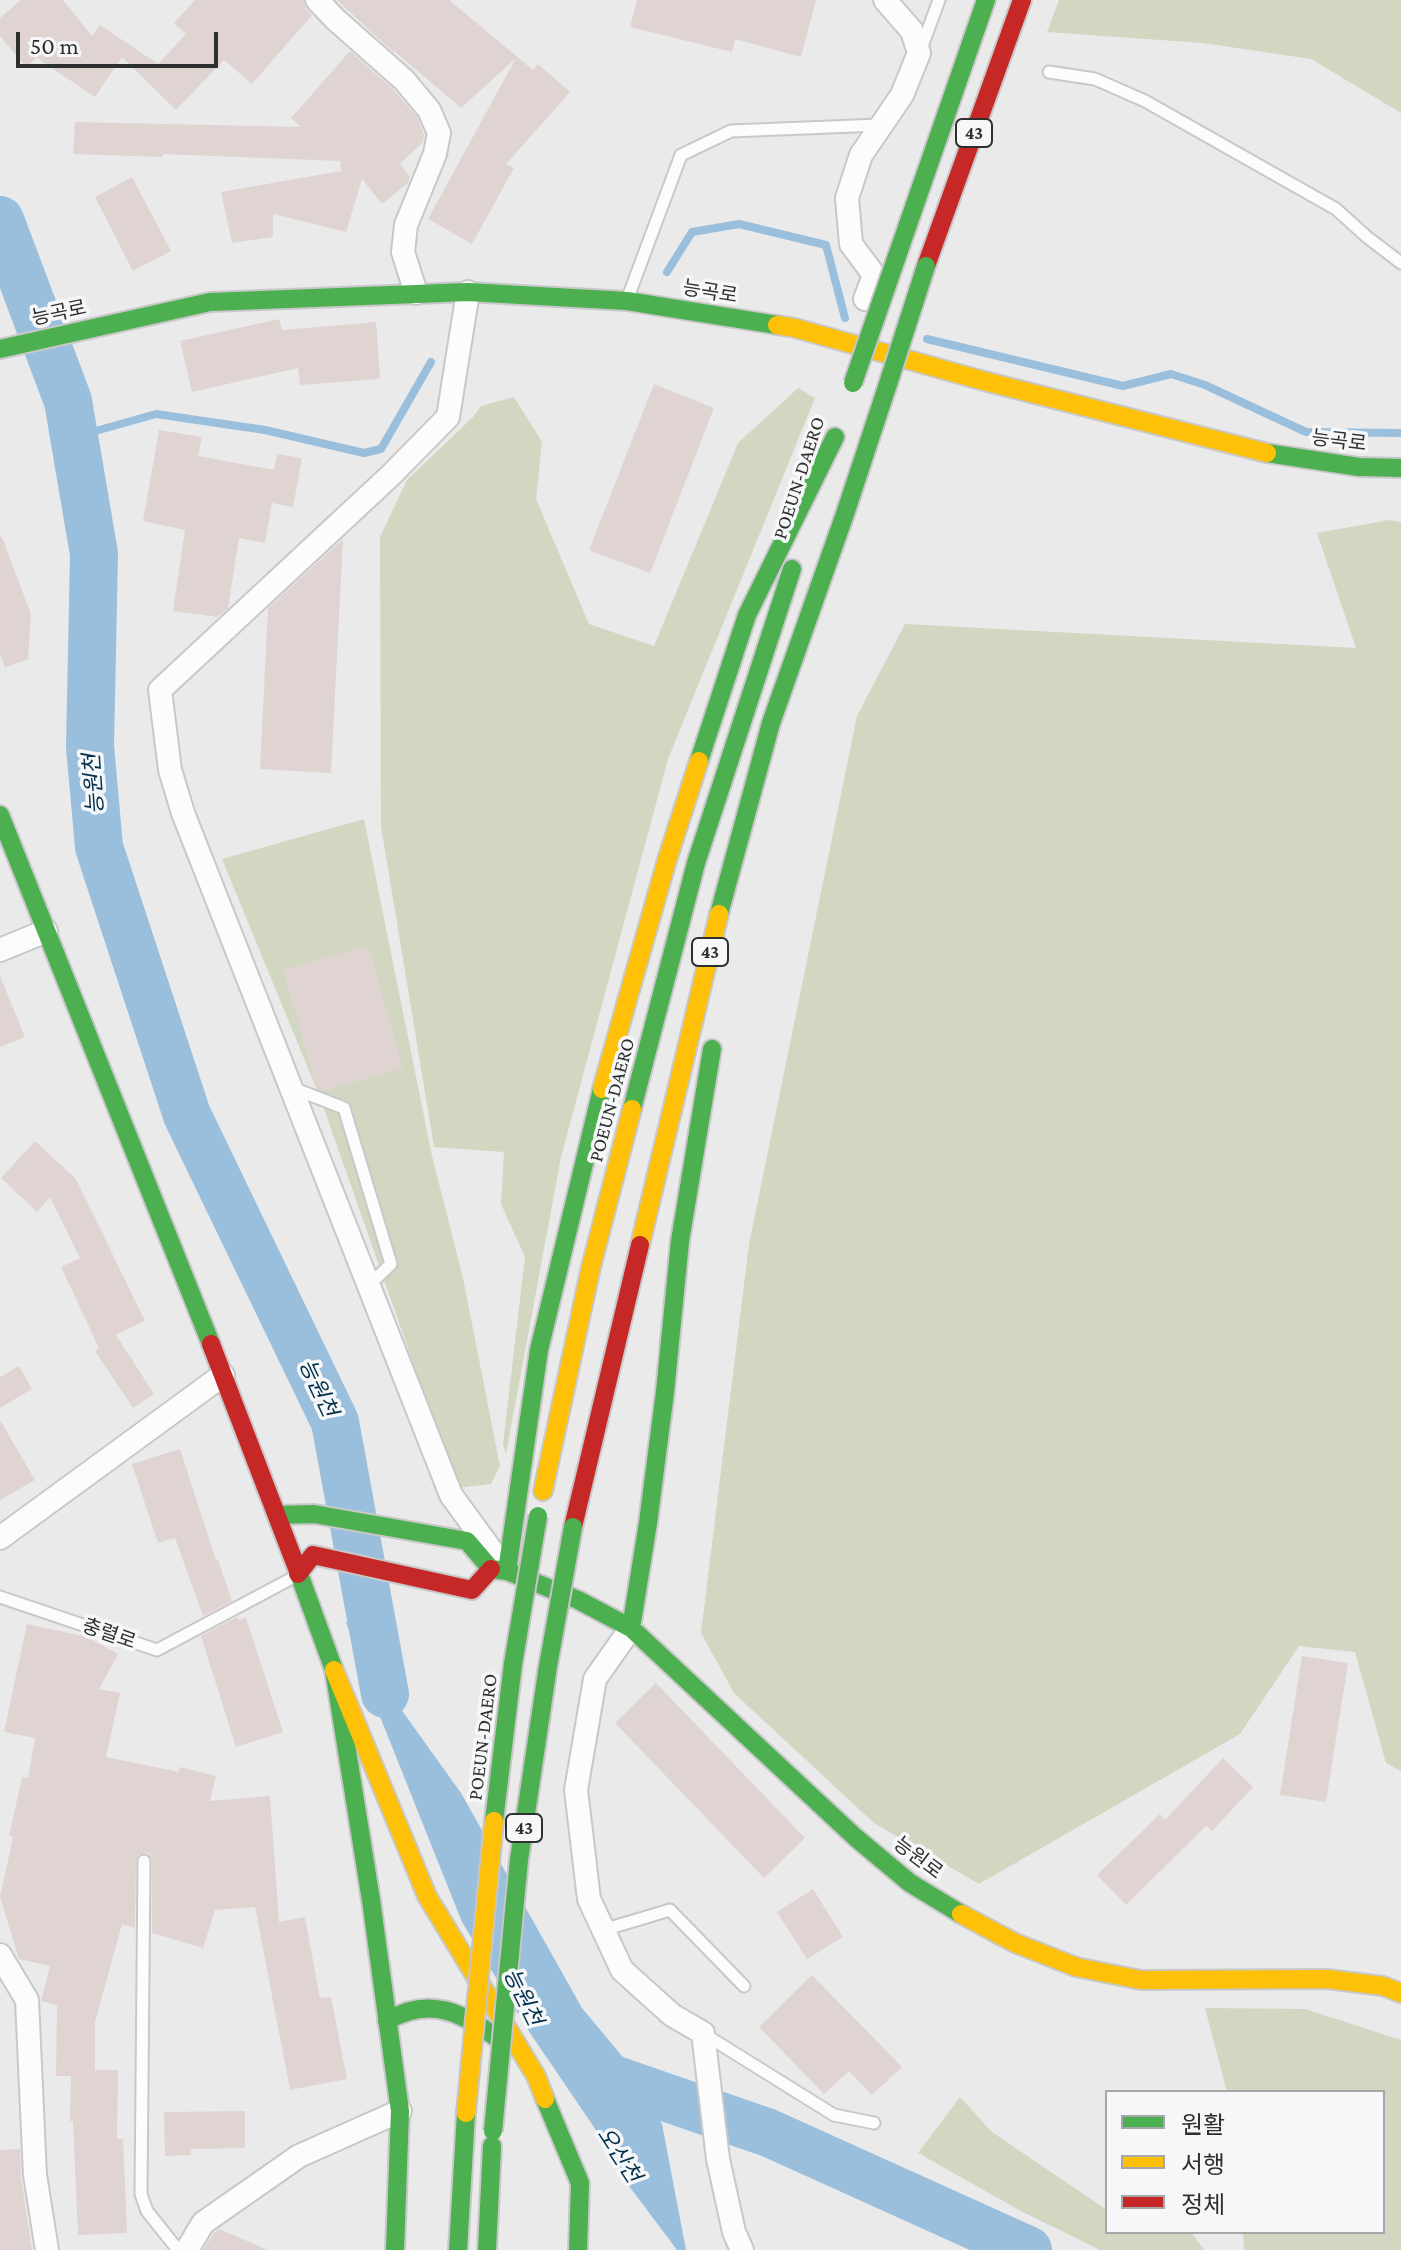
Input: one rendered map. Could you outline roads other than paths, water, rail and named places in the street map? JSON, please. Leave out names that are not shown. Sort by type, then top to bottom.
[{"type":"main road","name":"43","points":[[851,389],[986,0]]},
{"type":"main road","name":"43","points":[[487,2250],[493,2131],[519,1860],[548,1666],[573,1527],[720,912],[771,723],[845,514],[926,266],[1022,0]]},
{"type":"main road","name":"능곡로","points":[[0,349],[210,302],[468,292],[627,301],[795,328],[1276,455],[1359,467],[1401,468]]},
{"type":"main road","name":"POEUN-DAERO","points":[[458,2250],[466,2113],[502,1748],[538,1516],[591,1267],[696,863],[838,430],[747,615],[667,860],[596,1109],[539,1350],[499,1570]]},
{"type":"main road","points":[[754,853],[845,514]]},
{"type":"main road","points":[[0,815],[8,856],[46,931],[278,1515],[334,1670],[427,1896],[536,2076],[580,2183],[578,2250]]},
{"type":"main road","points":[[631,1628],[665,1392],[680,1241],[714,1035]]},
{"type":"main road","name":"능원로","points":[[278,1515],[314,1514],[467,1541],[499,1570],[578,1600],[631,1628],[855,1837],[910,1883],[1015,1943],[1076,1967],[1141,1980],[1327,1979],[1383,1986],[1401,1993]]},
{"type":"main road","points":[[298,1574],[313,1555],[472,1590],[499,1570]]},
{"type":"main road","points":[[334,1670],[371,1900],[400,2111],[395,2250]]},
{"type":"main road","points":[[387,2021],[402,2011],[419,2007],[443,2008],[490,2031],[527,2060]]},
{"type":"street","points":[[317,0],[404,80],[429,110],[439,133],[435,154],[406,225],[403,252],[416,293]]},
{"type":"street","points":[[850,345],[874,275],[851,244],[847,198],[861,155],[902,95],[919,53],[912,31],[885,0]]},
{"type":"street","points":[[468,292],[448,417],[391,475],[160,690],[170,770],[183,813],[451,1495],[499,1570]]},
{"type":"street","points":[[0,950],[46,931]]},
{"type":"street","points":[[0,1538],[223,1375]]},
{"type":"street","points":[[631,1628],[595,1679],[576,1790],[589,1899],[622,1970],[672,2015],[703,2035],[718,2159],[734,2232],[742,2250]]},
{"type":"street","points":[[0,1955],[27,2000],[35,2175],[47,2250]]},
{"type":"street","points":[[187,2250],[203,2223],[299,2156],[400,2111]]},
{"type":"lane","points":[[919,53],[939,0]]},
{"type":"lane","points":[[1049,72],[1095,79],[1145,101],[1336,209],[1401,263]]},
{"type":"lane","points":[[627,301],[681,155],[731,131],[882,125]]},
{"type":"lane","points":[[290,1087],[344,1108],[391,1264],[368,1286]]},
{"type":"lane","name":"충렬로","points":[[0,1597],[157,1650],[298,1574]]},
{"type":"lane","points":[[144,1861],[141,2194],[147,2211],[178,2250]]},
{"type":"lane","points":[[603,1930],[670,1910],[744,1986]]},
{"type":"lane","points":[[703,2035],[834,2115],[874,2123]]},
{"type":"water","name":"오산천","points":[[346,1622],[397,1633],[398,1705],[461,1793],[582,2008],[636,2073],[662,2124],[686,2250],[677,2250],[620,2174],[604,2142],[526,2027],[462,1922],[365,1679]]},
{"type":"waterway","name":"능원천","points":[[0,220],[68,401],[94,554],[90,746],[99,847],[187,1115],[335,1422],[385,1694]]},
{"type":"waterway","points":[[667,272],[692,232],[739,224],[826,245],[845,318]]},
{"type":"waterway","points":[[927,339],[1123,386],[1171,374],[1205,385],[1306,432],[1401,433]]},
{"type":"waterway","points":[[74,437],[156,414],[265,430],[364,453],[381,449],[431,362]]},
{"type":"waterway","name":"능원천","points":[[584,2069],[769,2133],[1028,2250]]}]
